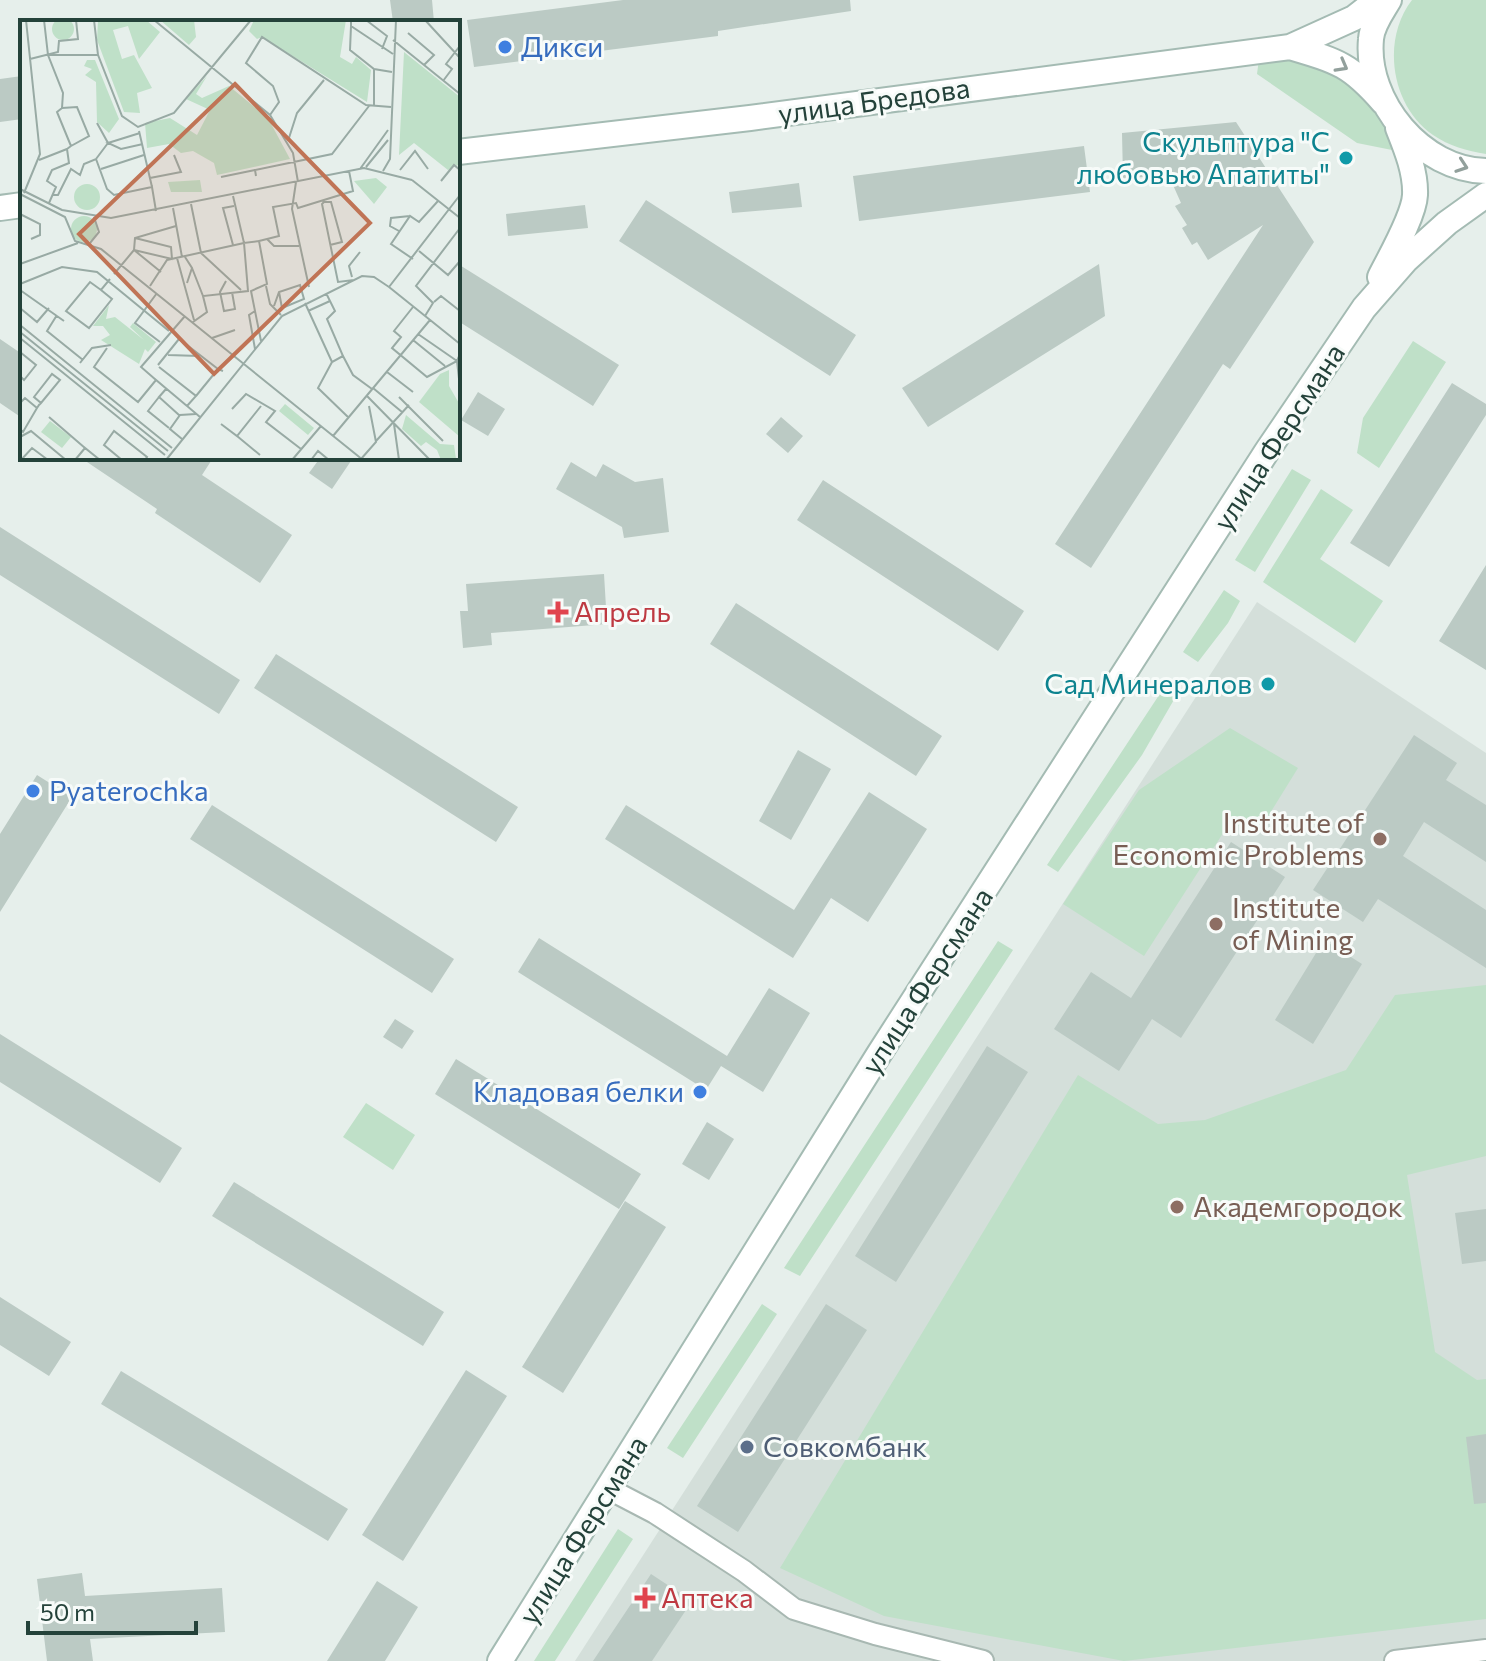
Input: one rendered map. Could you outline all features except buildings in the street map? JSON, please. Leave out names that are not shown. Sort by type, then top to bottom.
[{"type":"street","points":[[1290,47],[1354,18],[1377,0]]},
{"type":"street","name":"улица Ферсмана","points":[[500,1661],[879,1054],[1267,451],[1364,308],[1400,238],[1415,197],[1409,158],[1374,80],[1371,36],[1389,0]]},
{"type":"street","points":[[1290,47],[1338,61],[1362,78],[1418,144],[1458,166],[1486,171]]},
{"type":"street","name":"улица Бредова","points":[[460,152],[750,118],[1290,47]]},
{"type":"street","name":"улица Ферсмана","points":[[1364,308],[1406,260],[1447,223],[1486,195]]},
{"type":"street","points":[[0,208],[20,205]]},
{"type":"street","points":[[609,1489],[655,1513],[744,1571],[794,1609],[875,1634],[983,1661]]},
{"type":"street","points":[[1395,1661],[1486,1650]]},
{"type":"shaded area","name":"Академгородок","points":[[1257,602],[1486,753],[1486,1661],[575,1661]]},
{"type":"green space","points":[[1412,0],[1486,0],[1486,154],[1458,148],[1439,139],[1419,123],[1408,107],[1395,72],[1394,53],[1402,16]]},
{"type":"green space","points":[[1259,59],[1312,63],[1340,75],[1369,104],[1397,151],[1357,143],[1257,74]]},
{"type":"green space","points":[[1413,341],[1446,362],[1379,468],[1357,453],[1363,418]]},
{"type":"green space","points":[[1292,469],[1311,480],[1255,572],[1235,560]]},
{"type":"green space","points":[[1321,489],[1353,510],[1320,559],[1383,601],[1355,643],[1263,582]]},
{"type":"green space","points":[[1224,590],[1240,601],[1228,623],[1198,662],[1183,652]]},
{"type":"green space","points":[[1167,683],[1179,691],[1142,755],[1058,872],[1047,865]]},
{"type":"green space","points":[[1230,728],[1298,768],[1264,823],[1227,827],[1144,956],[1063,904],[1139,790]]},
{"type":"green space","points":[[998,941],[1013,950],[800,1276],[784,1268]]},
{"type":"green space","points":[[1486,985],[1486,1156],[1407,1175],[1435,1352],[1477,1380],[1486,1379],[1486,1619],[1124,1661],[884,1616],[780,1568],[1078,1075],[1158,1124],[1205,1120],[1346,1070],[1395,995]]},
{"type":"green space","points":[[366,1103],[415,1135],[393,1170],[343,1137]]},
{"type":"green space","points":[[762,1304],[777,1314],[683,1458],[667,1448]]},
{"type":"green space","points":[[618,1529],[633,1539],[555,1661],[534,1661]]},
{"type":"place","name":"Дикси","points":[[505,47]]},
{"type":"place","name":"Скульптура \"С любовью Апатиты\"","points":[[1346,158]]},
{"type":"place","name":"Апрель","points":[[558,612]]},
{"type":"place","name":"Сад Минералов","points":[[1268,684]]},
{"type":"place","name":"Pyaterochka","points":[[33,791]]},
{"type":"place","name":"Institute of Economic Problems","points":[[1380,839]]},
{"type":"place","name":"Institute of Mining","points":[[1216,924]]},
{"type":"place","name":"Кладовая белки","points":[[700,1092]]},
{"type":"place","name":"Академгородок","points":[[1177,1207]]},
{"type":"place","name":"Совкомбанк","points":[[747,1447]]},
{"type":"place","name":"Аптека","points":[[645,1598]]}]
